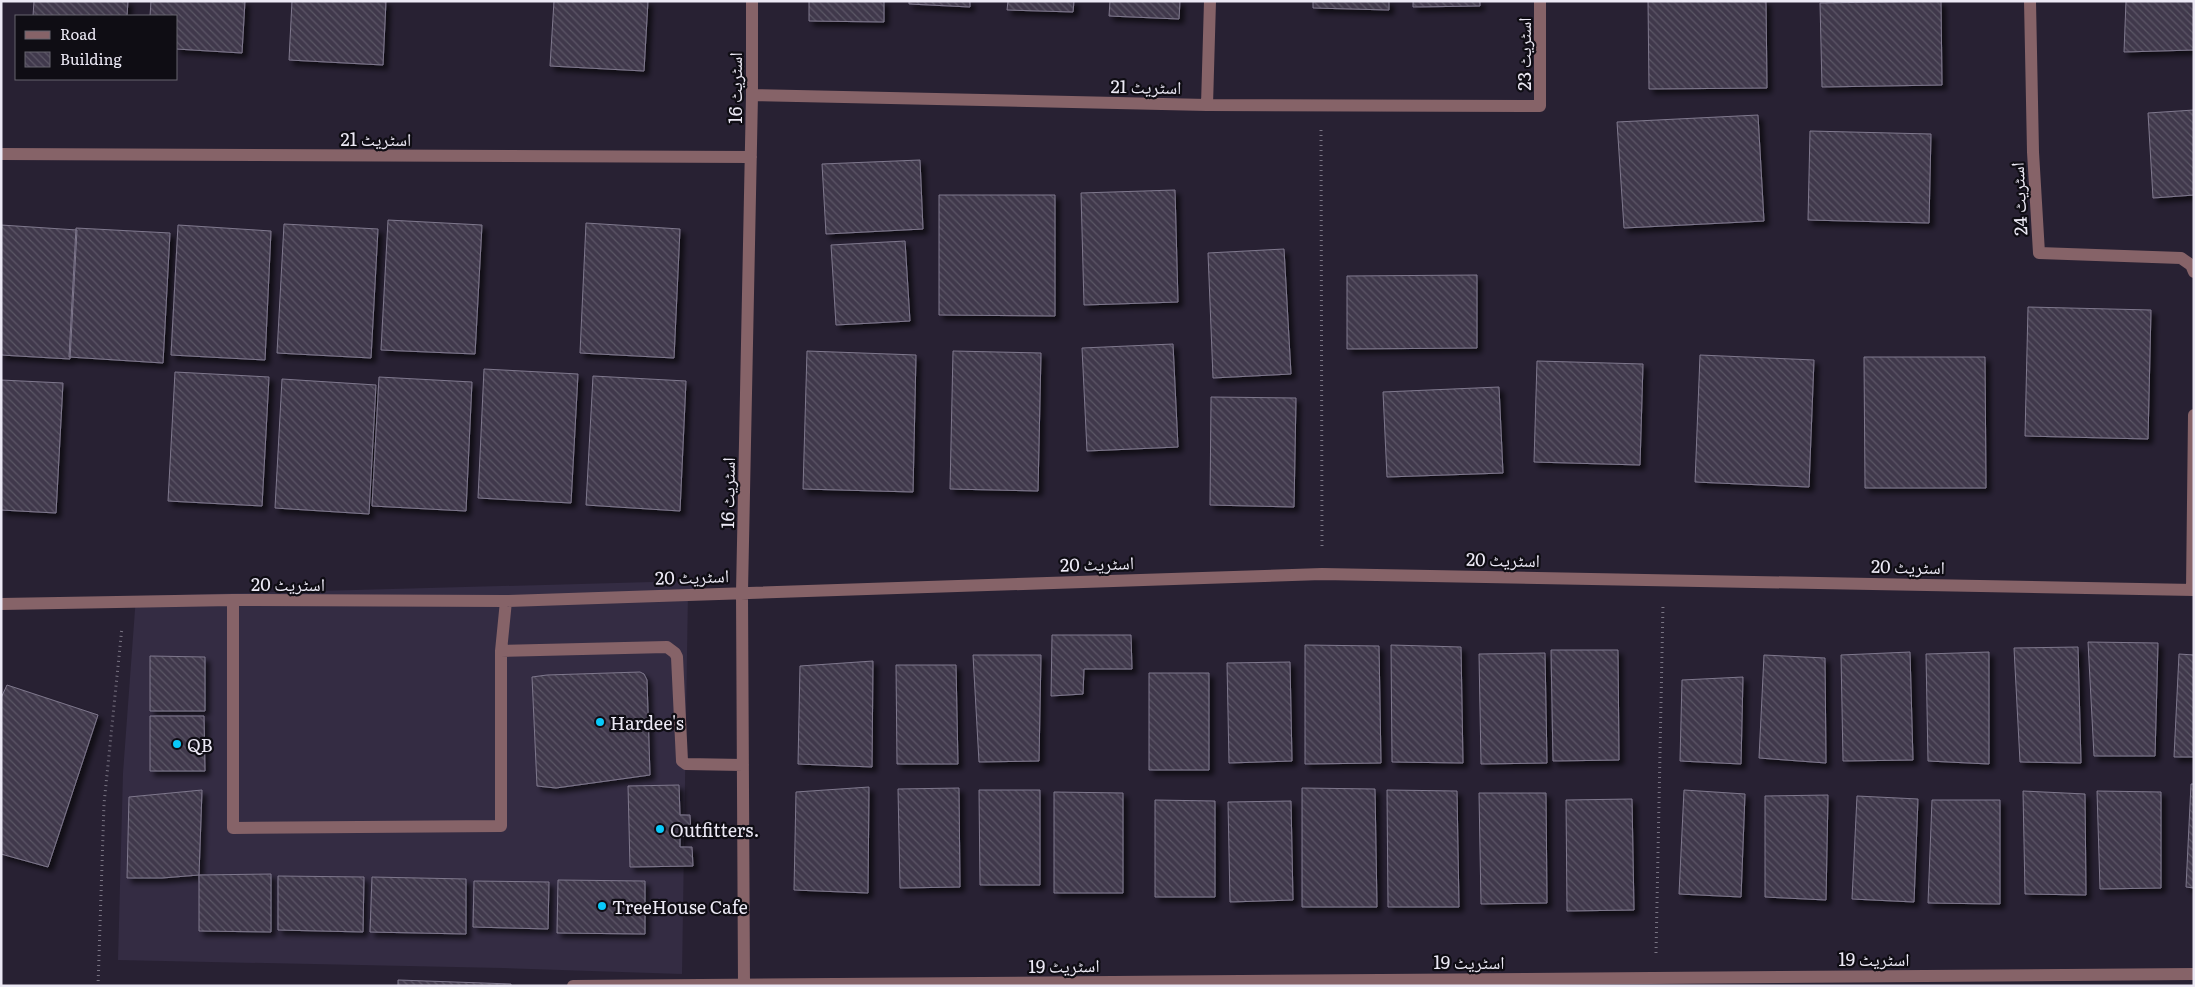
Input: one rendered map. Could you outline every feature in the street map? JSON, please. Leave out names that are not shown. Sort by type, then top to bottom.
[{"type":"street","name":"اسٹریٹ 16","points":[[744,985],[742,592],[751,157],[752,1]]},
{"type":"street","points":[[1207,105],[1210,1]]},
{"type":"street","name":"اسٹریٹ 23","points":[[1540,1],[1540,106]]},
{"type":"street","name":"اسٹریٹ 24","points":[[2030,1],[2033,152],[2039,253],[2181,258],[2191,265],[2194,272]]},
{"type":"street","name":"اسٹریٹ 21","points":[[752,95],[1207,105],[1540,106]]},
{"type":"street","name":"اسٹریٹ 21","points":[[1,154],[751,157]]},
{"type":"street","points":[[2193,590],[2194,415]]},
{"type":"street","name":"اسٹریٹ 20","points":[[1,604],[233,600],[506,600],[1322,574],[2193,590]]},
{"type":"street","points":[[233,600],[232,828],[501,826],[501,651],[506,600]]},
{"type":"street","points":[[501,651],[667,648],[676,657],[682,761],[686,764],[743,764]]},
{"type":"street","name":"اسٹریٹ 19","points":[[573,986],[2194,974]]},
{"type":"path","points":[[1321,105],[1322,574]]},
{"type":"path","points":[[1655,977],[1664,579]]},
{"type":"path","points":[[98,986],[104,804],[118,658],[126,603]]},
{"type":"shaded area","points":[[724,580],[688,592],[682,974],[502,968],[118,960],[123,773],[136,596]]},
{"type":"building","points":[[34,1],[128,1],[127,15],[33,15]]},
{"type":"building","points":[[151,1],[245,1],[242,53],[178,49],[178,15],[150,15]]},
{"type":"building","points":[[292,1],[386,1],[383,65],[289,60]]},
{"type":"building","points":[[554,1],[648,1],[644,71],[550,66]]},
{"type":"building","points":[[809,1],[884,1],[884,22],[809,21]]},
{"type":"building","points":[[909,1],[970,1],[970,7],[909,4]]},
{"type":"building","points":[[1008,1],[1074,1],[1073,12],[1007,10]]},
{"type":"building","points":[[1110,1],[1180,1],[1179,19],[1109,16]]},
{"type":"building","points":[[1313,1],[1389,1],[1389,10],[1313,8]]},
{"type":"building","points":[[1413,1],[1480,1],[1480,6],[1413,7]]},
{"type":"building","points":[[1648,1],[1766,1],[1767,88],[1649,89]]},
{"type":"building","points":[[1941,1],[1942,85],[1822,87],[1820,3]]},
{"type":"building","points":[[2126,1],[2194,1],[2194,50],[2124,52]]},
{"type":"building","points":[[2194,110],[2194,195],[2153,198],[2148,113]]},
{"type":"building","points":[[1758,115],[1764,221],[1624,228],[1617,122]]},
{"type":"building","points":[[1810,131],[1931,134],[1929,223],[1808,220]]},
{"type":"building","points":[[920,160],[923,229],[826,234],[822,164]]},
{"type":"building","points":[[1175,190],[1178,302],[1084,305],[1081,193]]},
{"type":"building","points":[[939,195],[1055,195],[1055,316],[939,315]]},
{"type":"building","points":[[388,220],[482,225],[475,354],[381,350]]},
{"type":"building","points":[[586,223],[680,229],[674,358],[580,353]]},
{"type":"building","points":[[284,224],[378,229],[371,358],[277,353]]},
{"type":"building","points":[[1,225],[77,230],[70,359],[1,355]]},
{"type":"building","points":[[178,225],[271,231],[265,360],[171,355]]},
{"type":"building","points":[[76,228],[170,233],[163,363],[69,357]]},
{"type":"building","points":[[905,241],[910,321],[836,325],[831,245]]},
{"type":"building","points":[[1284,249],[1291,374],[1213,378],[1208,253]]},
{"type":"building","points":[[1477,275],[1477,348],[1347,349],[1347,276]]},
{"type":"building","points":[[2028,307],[2151,310],[2148,439],[2025,436]]},
{"type":"building","points":[[1173,344],[1178,447],[1087,451],[1082,348]]},
{"type":"building","points":[[807,351],[916,355],[913,492],[803,489]]},
{"type":"building","points":[[953,351],[1041,353],[1038,491],[950,489]]},
{"type":"building","points":[[1700,355],[1814,360],[1809,487],[1695,482]]},
{"type":"building","points":[[1864,357],[1985,357],[1986,488],[1865,488]]},
{"type":"building","points":[[1537,361],[1643,364],[1640,465],[1534,462]]},
{"type":"building","points":[[484,369],[578,374],[571,503],[478,498]]},
{"type":"building","points":[[175,372],[269,377],[262,506],[168,501]]},
{"type":"building","points":[[593,376],[686,381],[680,511],[586,505]]},
{"type":"building","points":[[379,377],[472,382],[466,511],[372,506]]},
{"type":"building","points":[[282,379],[376,385],[369,514],[275,508]]},
{"type":"building","points":[[1,380],[63,383],[56,513],[1,510]]},
{"type":"building","points":[[1499,387],[1503,473],[1387,477],[1383,392]]},
{"type":"building","points":[[1211,397],[1296,398],[1294,507],[1210,505]]},
{"type":"building","points":[[1052,635],[1131,635],[1132,669],[1084,669],[1083,694],[1051,696]]},
{"type":"building","points":[[2088,642],[2158,643],[2155,756],[2094,756]]},
{"type":"building","points":[[1305,645],[1379,646],[1381,763],[1305,764]]},
{"type":"building","points":[[1391,645],[1461,647],[1463,763],[1392,762]]},
{"type":"building","points":[[2078,647],[2081,763],[2020,762],[2014,648]]},
{"type":"building","points":[[1551,650],[1618,650],[1619,760],[1553,761]]},
{"type":"building","points":[[1910,652],[1913,760],[1843,761],[1841,655]]},
{"type":"building","points":[[1989,652],[1989,764],[1928,761],[1926,654]]},
{"type":"building","points":[[1545,653],[1547,763],[1481,764],[1479,654]]},
{"type":"building","points":[[2179,654],[2194,655],[2194,757],[2174,757]]},
{"type":"building","points":[[973,655],[1041,655],[1039,761],[979,762]]},
{"type":"building","points":[[1764,655],[1825,658],[1826,763],[1759,758]]},
{"type":"building","points":[[150,656],[205,657],[205,711],[150,711]]},
{"type":"building","points":[[873,661],[872,767],[798,764],[800,666]]},
{"type":"building","points":[[1290,662],[1292,761],[1229,763],[1227,663]]},
{"type":"building","points":[[896,665],[956,665],[958,764],[897,764]]},
{"type":"building","points":[[640,672],[644,674],[647,680],[650,775],[556,788],[537,786],[532,677]]},
{"type":"building","points":[[1149,673],[1209,673],[1209,770],[1149,770]]},
{"type":"building","points":[[1743,677],[1741,764],[1680,761],[1682,680]]},
{"type":"building","points":[[7,685],[98,715],[48,867],[1,854],[1,698]]},
{"type":"building","name":"QB","points":[[150,716],[204,716],[205,771],[150,771]]},
{"type":"building","points":[[2191,784],[2194,784],[2194,888],[2186,887]]},
{"type":"building","points":[[679,785],[680,815],[690,815],[691,836],[680,836],[680,847],[692,847],[693,866],[630,867],[628,786]]},
{"type":"building","points":[[869,787],[868,893],[794,890],[796,792]]},
{"type":"building","points":[[959,788],[960,887],[900,888],[898,789]]},
{"type":"building","points":[[1302,788],[1375,789],[1377,907],[1302,907]]},
{"type":"building","points":[[202,790],[199,875],[127,878],[129,797]]},
{"type":"building","points":[[979,790],[1040,790],[1040,885],[980,885]]},
{"type":"building","points":[[1387,790],[1457,791],[1459,907],[1388,907]]},
{"type":"building","points":[[1684,790],[1745,794],[1741,897],[1679,894]]},
{"type":"building","points":[[2023,791],[2085,794],[2086,895],[2025,894]]},
{"type":"building","points":[[2097,791],[2161,792],[2161,888],[2100,889]]},
{"type":"building","points":[[1054,792],[1123,793],[1123,893],[1054,893]]},
{"type":"building","points":[[1479,793],[1546,793],[1547,903],[1481,904]]},
{"type":"building","points":[[1828,795],[1826,900],[1765,897],[1765,796]]},
{"type":"building","points":[[1857,796],[1918,799],[1914,902],[1852,899]]},
{"type":"building","points":[[1632,799],[1634,910],[1567,911],[1566,800]]},
{"type":"building","points":[[1155,800],[1215,801],[1215,897],[1155,897]]},
{"type":"building","points":[[1932,800],[2000,800],[2000,904],[1928,903]]},
{"type":"building","points":[[1291,801],[1293,900],[1230,902],[1228,802]]},
{"type":"building","points":[[271,874],[271,932],[199,931],[199,875]]},
{"type":"building","points":[[278,876],[364,877],[363,932],[278,930]]},
{"type":"building","points":[[372,877],[466,879],[466,934],[370,932]]},
{"type":"building","points":[[558,880],[645,881],[645,934],[557,933]]},
{"type":"building","points":[[474,881],[549,882],[548,929],[473,927]]},
{"type":"building","points":[[398,980],[511,984],[511,986],[398,986]]},
{"type":"place","name":"Hardee's","points":[[600,722]]},
{"type":"place","name":"QB","points":[[177,744]]},
{"type":"place","name":"Outfitters.","points":[[660,829]]},
{"type":"place","name":"TreeHouse Cafe","points":[[602,906]]}]
